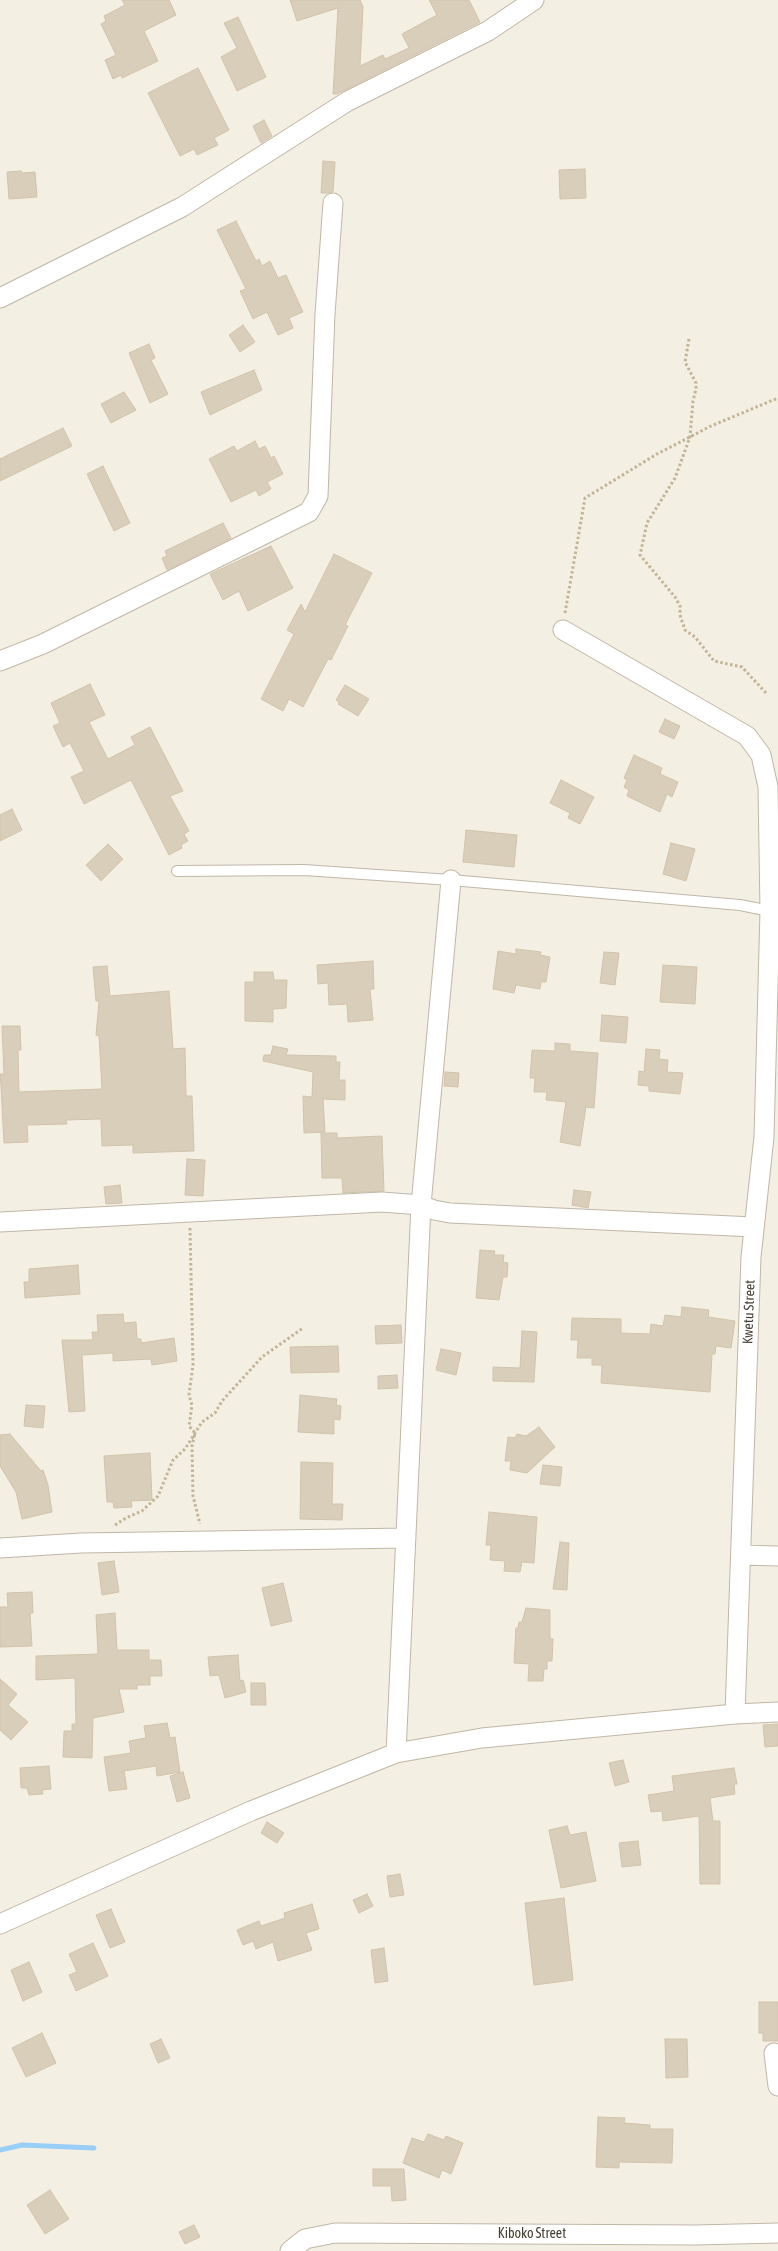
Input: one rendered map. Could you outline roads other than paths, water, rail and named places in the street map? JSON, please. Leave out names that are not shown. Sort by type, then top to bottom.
[{"type":"street","points":[[0,298],[182,207],[348,102],[488,31],[534,0]]},
{"type":"street","points":[[0,661],[43,644],[309,512],[318,496],[325,314],[333,203]]},
{"type":"street","name":"Kwetu Street","points":[[562,630],[747,736],[760,754],[768,787],[771,1137],[754,1227],[735,1714]]},
{"type":"street","points":[[396,1753],[420,1205],[451,880]]},
{"type":"street","points":[[0,1222],[382,1202],[420,1205],[450,1213],[754,1227]]},
{"type":"street","points":[[0,1548],[81,1543],[406,1538]]},
{"type":"street","points":[[741,1555],[778,1556]]},
{"type":"street","points":[[0,1924],[251,1811],[396,1753],[482,1738],[735,1714],[778,1712]]},
{"type":"street","points":[[774,2053],[778,2086]]},
{"type":"street","name":"Kiboko Street","points":[[290,2251],[305,2239],[335,2233],[696,2235],[778,2233]]},
{"type":"lane","points":[[176,871],[304,870],[451,880],[740,905],[770,911]]},
{"type":"waterway","points":[[0,2150],[22,2145],[94,2148]]}]
